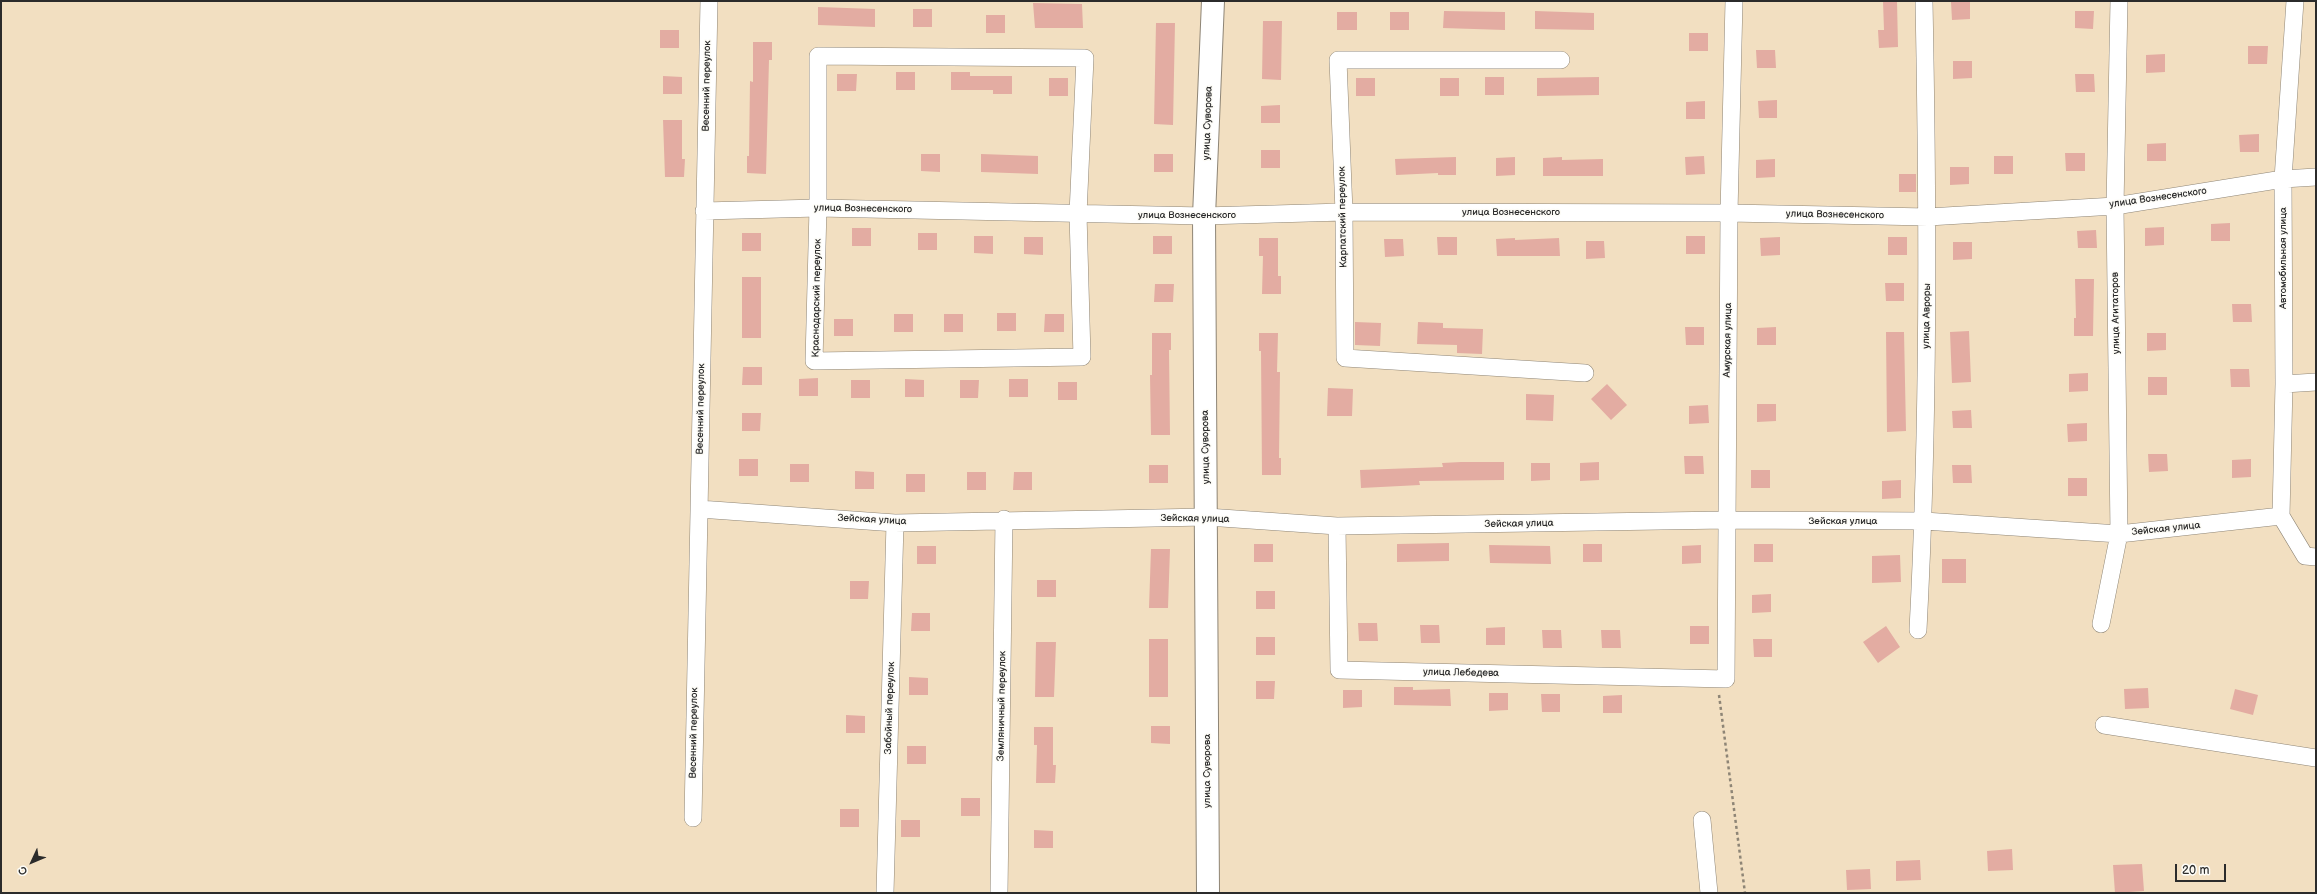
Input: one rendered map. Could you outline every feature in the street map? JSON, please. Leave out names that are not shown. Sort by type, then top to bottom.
[{"type":"main road","name":"улица Суворова","points":[[1208,893],[1207,517],[1204,216],[1213,1]]},
{"type":"street","name":"Весенний переулок","points":[[692,818],[709,1]]},
{"type":"street","name":"Амурская улица","points":[[1726,679],[1729,213],[1734,1]]},
{"type":"street","name":"улица Авроры","points":[[1918,630],[1924,521],[1928,217],[1924,1]]},
{"type":"street","name":"улица Агитаторов","points":[[2101,624],[2119,534],[2115,206],[2119,1]]},
{"type":"street","name":"Автомобильная улица","points":[[2281,516],[2284,384],[2283,179],[2295,1]]},
{"type":"street","name":"Краснодарский переулок","points":[[818,56],[1085,58],[1078,214],[1082,357],[814,361],[818,208],[818,56]]},
{"type":"street","name":"Карпатский переулок","points":[[1561,60],[1338,60],[1344,212],[1345,358],[1585,373]]},
{"type":"street","name":"улица Вознесенского","points":[[704,211],[818,208],[1204,216],[1344,212],[1729,213],[1928,217],[2115,206],[2283,179],[2316,177]]},
{"type":"street","points":[[2284,384],[2316,382]]},
{"type":"street","name":"Зейская улица","points":[[699,509],[895,522],[1207,517],[1337,526],[1726,520],[1924,521],[2119,534],[2281,516]]},
{"type":"street","points":[[2281,516],[2305,556],[2316,557]]},
{"type":"street","name":"Земляничный переулок","points":[[999,893],[1004,520]]},
{"type":"street","name":"Забойный переулок","points":[[885,893],[895,522]]},
{"type":"street","name":"улица Лебедева","points":[[1337,526],[1339,670],[1726,679]]},
{"type":"street","points":[[2104,725],[2316,758]]},
{"type":"street","points":[[1702,820],[1709,893]]},
{"type":"path","points":[[1726,679],[1718,697],[1745,893]]},
{"type":"building","points":[[1883,1],[1897,1],[1898,47],[1879,48],[1878,30],[1884,30]]},
{"type":"building","points":[[1951,2],[1970,2],[1970,19],[1952,20]]},
{"type":"building","points":[[1033,3],[1082,4],[1083,28],[1035,28]]},
{"type":"building","points":[[818,7],[875,9],[875,27],[818,25]]},
{"type":"building","points":[[913,9],[932,9],[932,27],[913,27]]},
{"type":"building","points":[[1444,11],[1505,12],[1505,30],[1443,28]]},
{"type":"building","points":[[1535,11],[1594,13],[1594,30],[1535,29]]},
{"type":"building","points":[[2075,11],[2094,11],[2093,29],[2075,28]]},
{"type":"building","points":[[1337,12],[1357,12],[1357,30],[1337,30]]},
{"type":"building","points":[[1390,12],[1409,12],[1409,30],[1390,30]]},
{"type":"building","points":[[986,15],[1005,15],[1005,33],[986,33]]},
{"type":"building","points":[[1263,21],[1282,21],[1281,80],[1262,79]]},
{"type":"building","points":[[1156,23],[1175,23],[1173,125],[1154,124]]},
{"type":"building","points":[[660,30],[679,30],[679,48],[660,48]]},
{"type":"building","points":[[1689,33],[1708,33],[1708,51],[1689,51]]},
{"type":"building","points":[[753,42],[772,42],[772,60],[769,60],[766,174],[747,173],[747,156],[749,156],[750,81],[753,82]]},
{"type":"building","points":[[2248,46],[2268,46],[2267,64],[2248,64]]},
{"type":"building","points":[[1756,50],[1775,50],[1776,68],[1757,68]]},
{"type":"building","points":[[2165,54],[2165,72],[2146,73],[2146,55]]},
{"type":"building","points":[[1953,61],[1972,61],[1972,78],[1953,79]]},
{"type":"building","points":[[896,72],[915,72],[915,90],[896,90]]},
{"type":"building","points":[[951,72],[970,72],[970,76],[1012,76],[1012,94],[993,94],[993,90],[951,90]]},
{"type":"building","points":[[837,74],[857,74],[856,91],[837,91]]},
{"type":"building","points":[[2075,74],[2094,74],[2095,92],[2076,92]]},
{"type":"building","points":[[663,76],[682,77],[682,94],[663,94]]},
{"type":"building","points":[[1485,77],[1504,77],[1504,95],[1485,95]]},
{"type":"building","points":[[1599,77],[1599,95],[1537,96],[1537,78]]},
{"type":"building","points":[[1049,78],[1068,78],[1068,96],[1049,96]]},
{"type":"building","points":[[1356,78],[1375,78],[1375,96],[1356,96]]},
{"type":"building","points":[[1440,78],[1459,78],[1459,96],[1440,96]]},
{"type":"building","points":[[1777,100],[1777,118],[1759,118],[1758,101]]},
{"type":"building","points":[[1705,101],[1705,119],[1686,119],[1686,102]]},
{"type":"building","points":[[1280,105],[1280,123],[1261,123],[1261,106]]},
{"type":"building","points":[[663,120],[682,120],[682,159],[685,159],[684,177],[665,177]]},
{"type":"building","points":[[2259,134],[2259,152],[2240,152],[2239,135]]},
{"type":"building","points":[[2166,143],[2166,161],[2147,161],[2147,144]]},
{"type":"building","points":[[1261,150],[1280,150],[1280,168],[1261,168]]},
{"type":"building","points":[[2065,153],[2085,153],[2085,171],[2066,171]]},
{"type":"building","points":[[921,154],[940,154],[940,172],[921,171]]},
{"type":"building","points":[[981,154],[1038,156],[1038,174],[981,172]]},
{"type":"building","points":[[1154,154],[1173,154],[1173,172],[1154,172]]},
{"type":"building","points":[[1704,156],[1705,174],[1686,175],[1685,157]]},
{"type":"building","points":[[1994,156],[2013,156],[2013,174],[1994,174]]},
{"type":"building","points":[[1456,157],[1456,175],[1438,175],[1438,173],[1396,175],[1395,159]]},
{"type":"building","points":[[1515,157],[1515,175],[1496,176],[1496,158]]},
{"type":"building","points":[[1562,157],[1562,160],[1603,159],[1603,176],[1543,176],[1543,158]]},
{"type":"building","points":[[1775,159],[1775,177],[1756,178],[1756,160]]},
{"type":"building","points":[[1950,167],[1969,167],[1969,184],[1950,185]]},
{"type":"building","points":[[1899,174],[1916,174],[1916,192],[1899,192]]},
{"type":"building","points":[[2230,223],[2230,241],[2211,241],[2211,224]]},
{"type":"building","points":[[2164,227],[2164,245],[2145,246],[2145,228]]},
{"type":"building","points":[[852,228],[871,228],[871,246],[852,246]]},
{"type":"building","points":[[2096,230],[2097,248],[2078,248],[2077,231]]},
{"type":"building","points":[[742,233],[761,233],[761,251],[742,251]]},
{"type":"building","points":[[918,233],[937,233],[937,250],[918,250]]},
{"type":"building","points":[[974,236],[993,236],[993,254],[974,253]]},
{"type":"building","points":[[1153,236],[1172,236],[1172,254],[1153,254]]},
{"type":"building","points":[[1686,236],[1705,236],[1705,254],[1686,254]]},
{"type":"building","points":[[1024,237],[1043,237],[1043,255],[1024,254]]},
{"type":"building","points":[[1437,237],[1457,237],[1457,255],[1438,255]]},
{"type":"building","points":[[1780,237],[1780,255],[1761,256],[1760,238]]},
{"type":"building","points":[[1888,237],[1907,237],[1907,255],[1888,255]]},
{"type":"building","points":[[1259,238],[1278,238],[1278,276],[1281,276],[1281,294],[1262,294],[1263,256],[1259,256]]},
{"type":"building","points":[[1515,238],[1515,240],[1559,238],[1560,256],[1497,256],[1496,239]]},
{"type":"building","points":[[1384,239],[1403,239],[1404,256],[1385,257]]},
{"type":"building","points":[[1586,241],[1604,241],[1605,258],[1586,259]]},
{"type":"building","points":[[1953,242],[1972,242],[1972,259],[1953,260]]},
{"type":"building","points":[[742,277],[761,277],[761,338],[742,338]]},
{"type":"building","points":[[2075,279],[2094,279],[2093,336],[2074,336],[2074,318],[2076,318]]},
{"type":"building","points":[[1885,283],[1904,283],[1904,301],[1886,301]]},
{"type":"building","points":[[1155,284],[1174,284],[1173,302],[1154,302]]},
{"type":"building","points":[[2232,304],[2251,304],[2252,322],[2233,322]]},
{"type":"building","points":[[997,313],[1016,313],[1016,331],[997,331]]},
{"type":"building","points":[[894,314],[913,314],[913,332],[894,332]]},
{"type":"building","points":[[944,314],[963,314],[963,332],[944,332]]},
{"type":"building","points":[[1045,314],[1064,314],[1064,332],[1044,332]]},
{"type":"building","points":[[834,319],[853,319],[853,336],[834,336]]},
{"type":"building","points":[[1355,322],[1381,323],[1380,346],[1355,345]]},
{"type":"building","points":[[1418,322],[1443,323],[1443,328],[1483,329],[1482,354],[1457,353],[1457,345],[1417,344]]},
{"type":"building","points":[[1685,327],[1704,327],[1704,345],[1686,345]]},
{"type":"building","points":[[1776,327],[1776,345],[1757,345],[1757,328]]},
{"type":"building","points":[[1969,331],[1971,382],[1952,383],[1950,332]]},
{"type":"building","points":[[1886,332],[1904,332],[1906,431],[1887,432]]},
{"type":"building","points":[[1152,333],[1171,333],[1171,350],[1169,350],[1170,435],[1151,435],[1150,375],[1152,375]]},
{"type":"building","points":[[1259,333],[1278,333],[1277,372],[1280,372],[1279,458],[1281,458],[1281,475],[1262,475],[1261,351],[1259,351]]},
{"type":"building","points":[[2147,333],[2166,333],[2166,350],[2147,351]]},
{"type":"building","points":[[743,367],[762,367],[762,385],[742,385]]},
{"type":"building","points":[[2230,369],[2249,369],[2250,387],[2231,387]]},
{"type":"building","points":[[2088,373],[2088,391],[2069,392],[2069,374]]},
{"type":"building","points":[[2148,377],[2167,377],[2167,395],[2148,395]]},
{"type":"building","points":[[818,378],[818,396],[799,396],[799,379]]},
{"type":"building","points":[[905,379],[924,380],[924,397],[905,397]]},
{"type":"building","points":[[1009,379],[1028,379],[1028,397],[1009,397]]},
{"type":"building","points":[[851,380],[870,380],[870,398],[851,398]]},
{"type":"building","points":[[960,380],[979,380],[978,398],[960,398]]},
{"type":"building","points":[[1058,382],[1077,382],[1077,400],[1058,400]]},
{"type":"building","points":[[1607,384],[1627,405],[1611,420],[1591,399]]},
{"type":"building","points":[[1328,388],[1353,389],[1352,416],[1327,416]]},
{"type":"building","points":[[1526,394],[1554,395],[1553,421],[1526,420]]},
{"type":"building","points":[[1757,404],[1776,404],[1776,421],[1757,422]]},
{"type":"building","points":[[1708,405],[1709,423],[1689,424],[1689,406]]},
{"type":"building","points":[[1971,410],[1972,428],[1953,428],[1952,411]]},
{"type":"building","points":[[742,413],[761,413],[760,431],[742,431]]},
{"type":"building","points":[[2087,423],[2087,441],[2068,442],[2067,424]]},
{"type":"building","points":[[2148,454],[2167,454],[2168,471],[2149,472]]},
{"type":"building","points":[[1684,456],[1703,456],[1704,474],[1685,474]]},
{"type":"building","points":[[739,459],[758,459],[758,476],[739,476]]},
{"type":"building","points":[[2251,459],[2251,477],[2232,478],[2232,460]]},
{"type":"building","points":[[1504,462],[1504,480],[1419,481],[1420,485],[1361,488],[1360,470],[1443,467],[1442,463]]},
{"type":"building","points":[[1599,462],[1599,480],[1580,481],[1580,463]]},
{"type":"building","points":[[1531,463],[1550,463],[1550,480],[1531,481]]},
{"type":"building","points":[[790,464],[809,464],[809,482],[790,482]]},
{"type":"building","points":[[1149,465],[1168,465],[1168,483],[1149,483]]},
{"type":"building","points":[[1952,465],[1971,465],[1972,483],[1953,483]]},
{"type":"building","points":[[1751,470],[1770,470],[1770,488],[1751,488]]},
{"type":"building","points":[[855,471],[874,472],[874,489],[855,489]]},
{"type":"building","points":[[967,472],[986,472],[986,490],[967,490]]},
{"type":"building","points":[[1014,472],[1032,472],[1032,490],[1013,490]]},
{"type":"building","points":[[906,474],[925,474],[925,492],[906,492]]},
{"type":"building","points":[[2068,478],[2087,478],[2087,496],[2068,496]]},
{"type":"building","points":[[1901,480],[1901,498],[1882,499],[1882,481]]},
{"type":"building","points":[[1449,543],[1449,561],[1397,562],[1397,544]]},
{"type":"building","points":[[1254,544],[1273,544],[1273,562],[1254,562]]},
{"type":"building","points":[[1583,544],[1602,544],[1602,562],[1583,562]]},
{"type":"building","points":[[1754,544],[1773,544],[1773,562],[1754,562]]},
{"type":"building","points":[[1489,545],[1550,546],[1551,564],[1490,563]]},
{"type":"building","points":[[1701,545],[1701,563],[1682,564],[1682,546]]},
{"type":"building","points":[[917,546],[936,546],[936,564],[917,564]]},
{"type":"building","points":[[1151,549],[1170,549],[1168,608],[1149,608]]},
{"type":"building","points":[[1900,555],[1901,582],[1872,583],[1872,556]]},
{"type":"building","points":[[1942,559],[1966,559],[1966,583],[1942,583]]},
{"type":"building","points":[[1037,580],[1056,580],[1056,597],[1037,597]]},
{"type":"building","points":[[850,581],[869,581],[868,599],[850,599]]},
{"type":"building","points":[[1256,591],[1275,591],[1275,609],[1256,609]]},
{"type":"building","points":[[1771,594],[1771,612],[1752,613],[1752,595]]},
{"type":"building","points":[[912,613],[930,613],[930,631],[911,631]]},
{"type":"building","points":[[1358,623],[1377,623],[1378,641],[1359,641]]},
{"type":"building","points":[[1420,625],[1439,625],[1440,643],[1421,643]]},
{"type":"building","points":[[1690,626],[1709,626],[1709,644],[1690,644]]},
{"type":"building","points":[[1886,626],[1900,647],[1878,663],[1863,642]]},
{"type":"building","points":[[1505,627],[1505,645],[1486,645],[1486,628]]},
{"type":"building","points":[[1542,630],[1561,630],[1562,648],[1543,648]]},
{"type":"building","points":[[1601,630],[1620,630],[1621,648],[1602,648]]},
{"type":"building","points":[[1256,637],[1275,637],[1275,655],[1256,655]]},
{"type":"building","points":[[1149,639],[1168,639],[1168,697],[1149,697]]},
{"type":"building","points":[[1753,639],[1772,639],[1772,657],[1754,657]]},
{"type":"building","points":[[1036,642],[1056,642],[1054,697],[1035,697]]},
{"type":"building","points":[[909,677],[928,678],[928,695],[909,695]]},
{"type":"building","points":[[1256,681],[1275,681],[1274,699],[1256,699]]},
{"type":"building","points":[[1394,687],[1413,687],[1413,690],[1450,689],[1451,706],[1394,705]]},
{"type":"building","points":[[2148,688],[2149,708],[2125,709],[2124,689]]},
{"type":"building","points":[[2235,689],[2258,695],[2253,715],[2230,709]]},
{"type":"building","points":[[1343,690],[1362,690],[1362,707],[1343,708]]},
{"type":"building","points":[[1489,693],[1508,693],[1508,710],[1489,711]]},
{"type":"building","points":[[1541,694],[1560,694],[1560,712],[1542,712]]},
{"type":"building","points":[[1622,695],[1622,713],[1603,713],[1603,696]]},
{"type":"building","points":[[846,715],[865,716],[865,733],[846,733]]},
{"type":"building","points":[[1151,726],[1170,726],[1170,744],[1151,743]]},
{"type":"building","points":[[1034,727],[1053,727],[1053,765],[1056,765],[1055,783],[1036,783],[1037,745],[1034,745]]},
{"type":"building","points":[[907,746],[926,746],[926,764],[907,764]]},
{"type":"building","points":[[961,798],[980,798],[980,816],[961,816]]},
{"type":"building","points":[[840,809],[859,809],[859,827],[840,827]]},
{"type":"building","points":[[901,820],[920,820],[920,837],[901,837]]},
{"type":"building","points":[[1034,830],[1053,831],[1053,848],[1034,848]]},
{"type":"building","points":[[2012,849],[2013,870],[1988,871],[1987,851]]},
{"type":"building","points":[[1920,860],[1921,880],[1896,881],[1896,861]]},
{"type":"building","points":[[2142,864],[2144,891],[2115,893],[2113,865]]},
{"type":"building","points":[[1870,869],[1871,889],[1847,890],[1846,870]]}]
